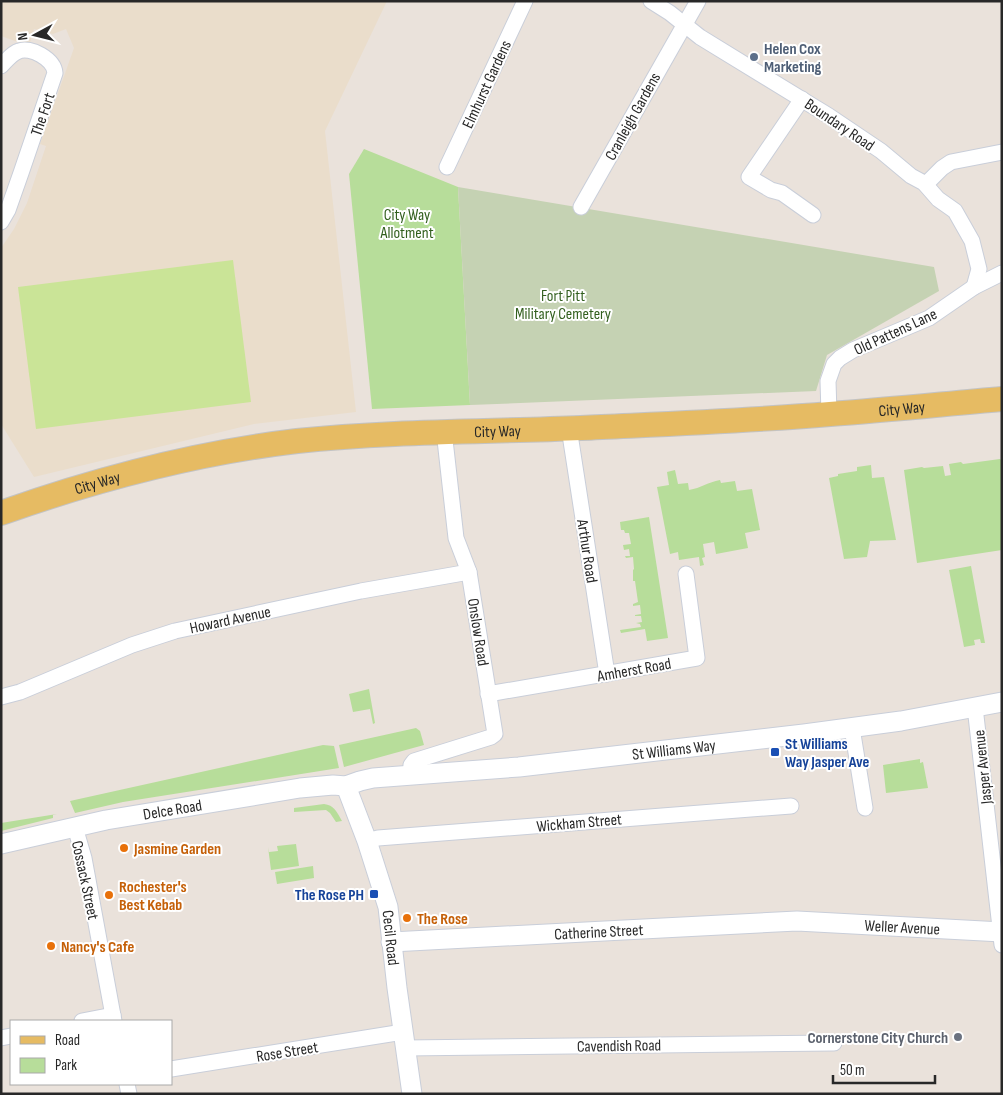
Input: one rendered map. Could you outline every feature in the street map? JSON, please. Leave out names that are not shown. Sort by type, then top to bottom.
[{"type":"main road","name":"City Way","points":[[1,513],[110,478],[208,456],[297,441],[373,434],[569,428],[829,414],[1002,398]]},
{"type":"street","name":"Elmhurst Gardens","points":[[448,167],[525,1]]},
{"type":"street","name":"Boundary Road","points":[[650,1],[670,13],[700,37],[860,136],[911,176],[926,184],[938,199],[954,211],[972,241],[979,269],[974,287]]},
{"type":"street","name":"Cranleigh Gardens","points":[[581,207],[698,1]]},
{"type":"street","name":"The Fort","points":[[1,66],[17,52],[24,50],[49,59],[54,66],[55,73],[22,173],[8,210],[1,222]]},
{"type":"street","points":[[802,99],[749,177],[771,190],[782,193],[813,215]]},
{"type":"street","points":[[926,184],[951,162],[1002,152]]},
{"type":"street","name":"Old Pattens Lane","points":[[829,414],[828,381],[834,364],[840,358],[853,350],[929,318],[974,287],[1002,272]]},
{"type":"street","name":"Arthur Road","points":[[569,428],[607,674]]},
{"type":"street","name":"Onslow Road","points":[[410,776],[410,765],[414,761],[494,735],[469,572],[456,538],[444,431]]},
{"type":"street","name":"Howard Avenue","points":[[1,697],[22,691],[132,645],[175,631],[361,591],[469,572]]},
{"type":"street","name":"Amherst Road","points":[[488,694],[697,658],[686,574]]},
{"type":"street","name":"St Williams Way","points":[[346,786],[366,779],[529,766],[852,728],[1002,702]]},
{"type":"street","name":"Jasper Avenue","points":[[975,707],[1001,937]]},
{"type":"street","points":[[852,728],[865,808]]},
{"type":"street","name":"Delce Road","points":[[1,844],[112,819],[283,791],[323,786],[346,786]]},
{"type":"street","name":"Cecil Road","points":[[346,786],[368,841],[387,903],[412,1094]]},
{"type":"street","name":"Wickham Street","points":[[368,841],[378,838],[791,806]]},
{"type":"street","name":"Cossack Street","points":[[75,827],[84,858],[114,1018]]},
{"type":"street","name":"Weller Avenue","points":[[805,921],[1001,937]]},
{"type":"street","name":"Catherine Street","points":[[391,942],[805,921]]},
{"type":"street","points":[[93,1020],[114,1018]]},
{"type":"street","name":"Cavendish Road","points":[[404,1040],[834,1043]]},
{"type":"street","name":"Rose Street","points":[[172,1069],[404,1040]]},
{"type":"shaded area","points":[[1,1],[387,1],[325,131],[356,412],[254,424],[34,477],[1,424],[1,248],[14,229],[27,203],[46,146],[40,144],[74,48],[66,29],[53,34],[34,29],[29,46],[1,36]]},
{"type":"green space","name":"City Way Allotment","points":[[364,149],[458,187],[470,405],[372,409],[349,174]]},
{"type":"green space","name":"Fort Pitt Military Cemetery","points":[[458,187],[934,267],[939,291],[827,355],[816,391],[470,405]]},
{"type":"green space","points":[[233,260],[251,402],[36,429],[18,287]]},
{"type":"green space","points":[[1000,459],[1002,461],[1002,550],[917,563],[904,470],[943,466],[945,476],[951,475],[949,464]]},
{"type":"green space","points":[[871,465],[872,478],[884,477],[896,540],[870,541],[867,557],[844,559],[829,478],[838,476],[838,474],[857,471],[857,467]]},
{"type":"green space","points":[[675,470],[678,484],[688,483],[689,490],[720,480],[721,483],[735,481],[737,491],[752,489],[760,530],[745,533],[748,548],[716,554],[714,542],[703,544],[705,557],[702,558],[704,565],[700,566],[699,557],[679,560],[678,552],[670,554],[657,487],[669,485],[667,472]]},
{"type":"green space","points":[[649,517],[668,638],[647,641],[645,629],[621,633],[620,630],[641,627],[640,624],[636,623],[642,622],[641,616],[635,616],[641,614],[640,605],[633,606],[633,604],[638,602],[635,581],[633,581],[633,557],[626,558],[625,556],[630,556],[629,549],[624,550],[623,545],[631,544],[629,533],[621,530],[620,522]]},
{"type":"green space","points":[[971,566],[985,643],[981,643],[980,639],[974,640],[975,645],[964,647],[949,570]]},
{"type":"green space","points":[[369,689],[375,723],[373,724],[370,709],[353,712],[349,694]]},
{"type":"green space","points":[[416,728],[420,731],[424,745],[344,767],[339,745]]},
{"type":"green space","points":[[323,745],[334,746],[339,768],[123,802],[75,813],[70,801]]},
{"type":"green space","points":[[920,759],[920,763],[923,762],[928,788],[886,793],[883,765]]},
{"type":"green space","points":[[324,804],[333,807],[342,821],[336,822],[326,810],[294,812],[294,808]]},
{"type":"green space","points":[[57,814],[53,815],[53,818],[1,831],[1,823]]},
{"type":"green space","points":[[296,844],[299,866],[271,870],[268,847],[269,852],[278,851],[277,846]]},
{"type":"green space","points":[[313,866],[314,878],[277,884],[275,872]]},
{"type":"place","name":"Helen Cox Marketing","points":[[754,57]]},
{"type":"place","name":"St Williams Way Jasper Ave","points":[[775,752]]},
{"type":"place","name":"Jasmine Garden","points":[[124,848]]},
{"type":"place","name":"The Rose PH","points":[[374,894]]},
{"type":"place","name":"Rochester's Best Kebab","points":[[109,895]]},
{"type":"place","name":"The Rose","points":[[407,918]]},
{"type":"place","name":"Nancy's Cafe","points":[[51,946]]},
{"type":"place","name":"Cornerstone City Church","points":[[958,1037]]}]
